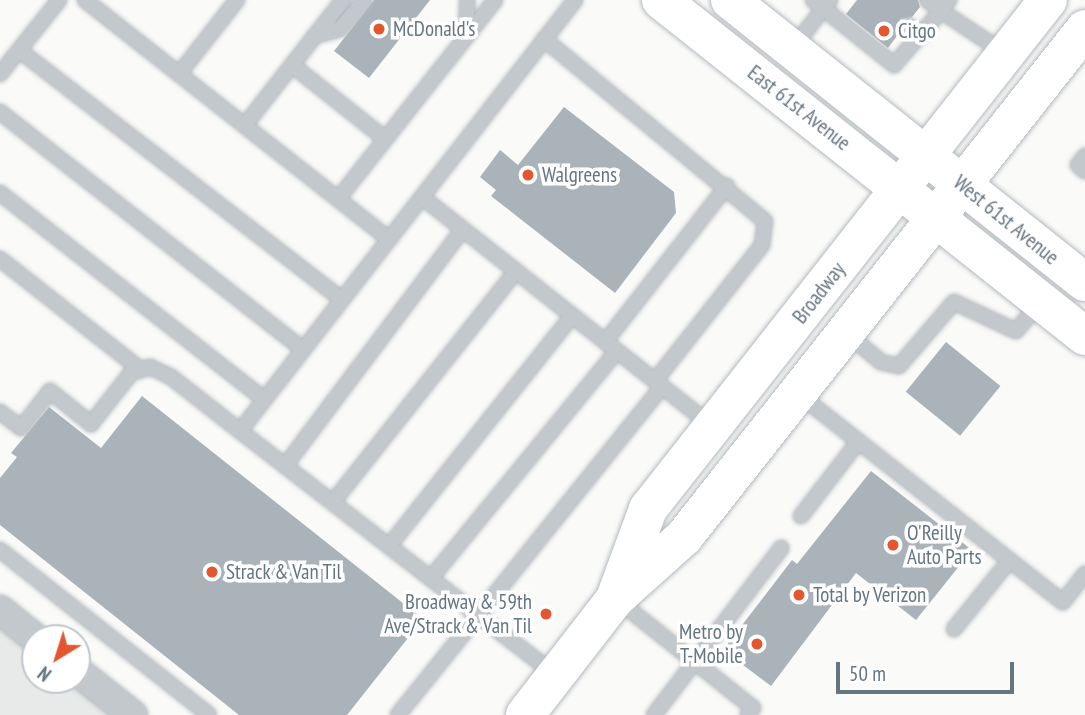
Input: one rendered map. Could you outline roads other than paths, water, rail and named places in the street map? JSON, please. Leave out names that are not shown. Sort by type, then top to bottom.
[{"type":"main road","name":"East 61st Avenue","points":[[661,0],[937,217]]},
{"type":"main road","name":"East 61st Avenue","points":[[730,0],[927,157]]},
{"type":"main road","name":"Broadway","points":[[615,599],[648,509],[1048,0]]},
{"type":"main road","name":"Broadway","points":[[525,715],[615,599],[684,537],[1085,29]]},
{"type":"main road","name":"West 61st Avenue","points":[[927,157],[1085,282]]},
{"type":"main road","name":"West 61st Avenue","points":[[937,217],[1085,336]]},
{"type":"street","points":[[0,610],[21,627]]},
{"type":"street","points":[[91,682],[133,715]]},
{"type":"lane","points":[[0,74],[59,0]]},
{"type":"lane","points":[[85,0],[389,239]]},
{"type":"lane","points":[[179,74],[236,0]]},
{"type":"lane","points":[[245,125],[343,0]]},
{"type":"lane","points":[[314,36],[340,29],[364,0]]},
{"type":"lane","points":[[466,37],[467,0]]},
{"type":"lane","points":[[338,199],[495,0]]},
{"type":"lane","points":[[240,431],[575,0]]},
{"type":"lane","points":[[927,0],[945,6],[1006,54]]},
{"type":"lane","points":[[792,49],[822,3],[894,65],[945,6]]},
{"type":"lane","points":[[907,25],[920,35]]},
{"type":"lane","points":[[398,715],[477,614],[497,598],[766,236],[760,213],[544,39]]},
{"type":"lane","points":[[19,50],[342,300]]},
{"type":"lane","points":[[292,65],[385,139]]},
{"type":"lane","points":[[0,112],[303,350]]},
{"type":"lane","points":[[1085,156],[1078,165],[1085,171]]},
{"type":"lane","points":[[605,342],[727,186]]},
{"type":"lane","points":[[0,193],[264,399]]},
{"type":"lane","points":[[422,197],[713,427]]},
{"type":"lane","points":[[285,466],[463,229]]},
{"type":"lane","points":[[0,258],[140,369],[161,370],[556,675]]},
{"type":"lane","points":[[333,502],[516,271]]},
{"type":"lane","points":[[845,332],[881,362],[899,366],[954,302],[1016,331],[1041,301]]},
{"type":"lane","points":[[390,546],[572,316]]},
{"type":"lane","points":[[430,578],[617,351]]},
{"type":"lane","points":[[0,412],[20,428],[50,391],[91,424],[140,369]]},
{"type":"lane","points":[[796,392],[1063,602],[1085,574]]},
{"type":"lane","points":[[801,516],[858,442]]},
{"type":"lane","points":[[654,715],[781,548]]},
{"type":"lane","points":[[0,550],[209,715]]},
{"type":"lane","points":[[954,628],[1009,561]]},
{"type":"lane","points":[[615,599],[753,708],[748,715]]},
{"type":"place","name":"McDonald's","points":[[379,29]]},
{"type":"place","name":"Citgo","points":[[884,31]]},
{"type":"place","name":"Walgreens","points":[[528,175]]},
{"type":"place","name":"O'Reilly Auto Parts","points":[[893,545]]},
{"type":"place","name":"Strack & Van Til","points":[[212,572]]},
{"type":"place","name":"Total by Verizon","points":[[799,595]]},
{"type":"place","name":"Broadway & 59th Ave/Strack & Van Til","points":[[546,614]]},
{"type":"place","name":"Metro by T-Mobile","points":[[757,644]]}]
